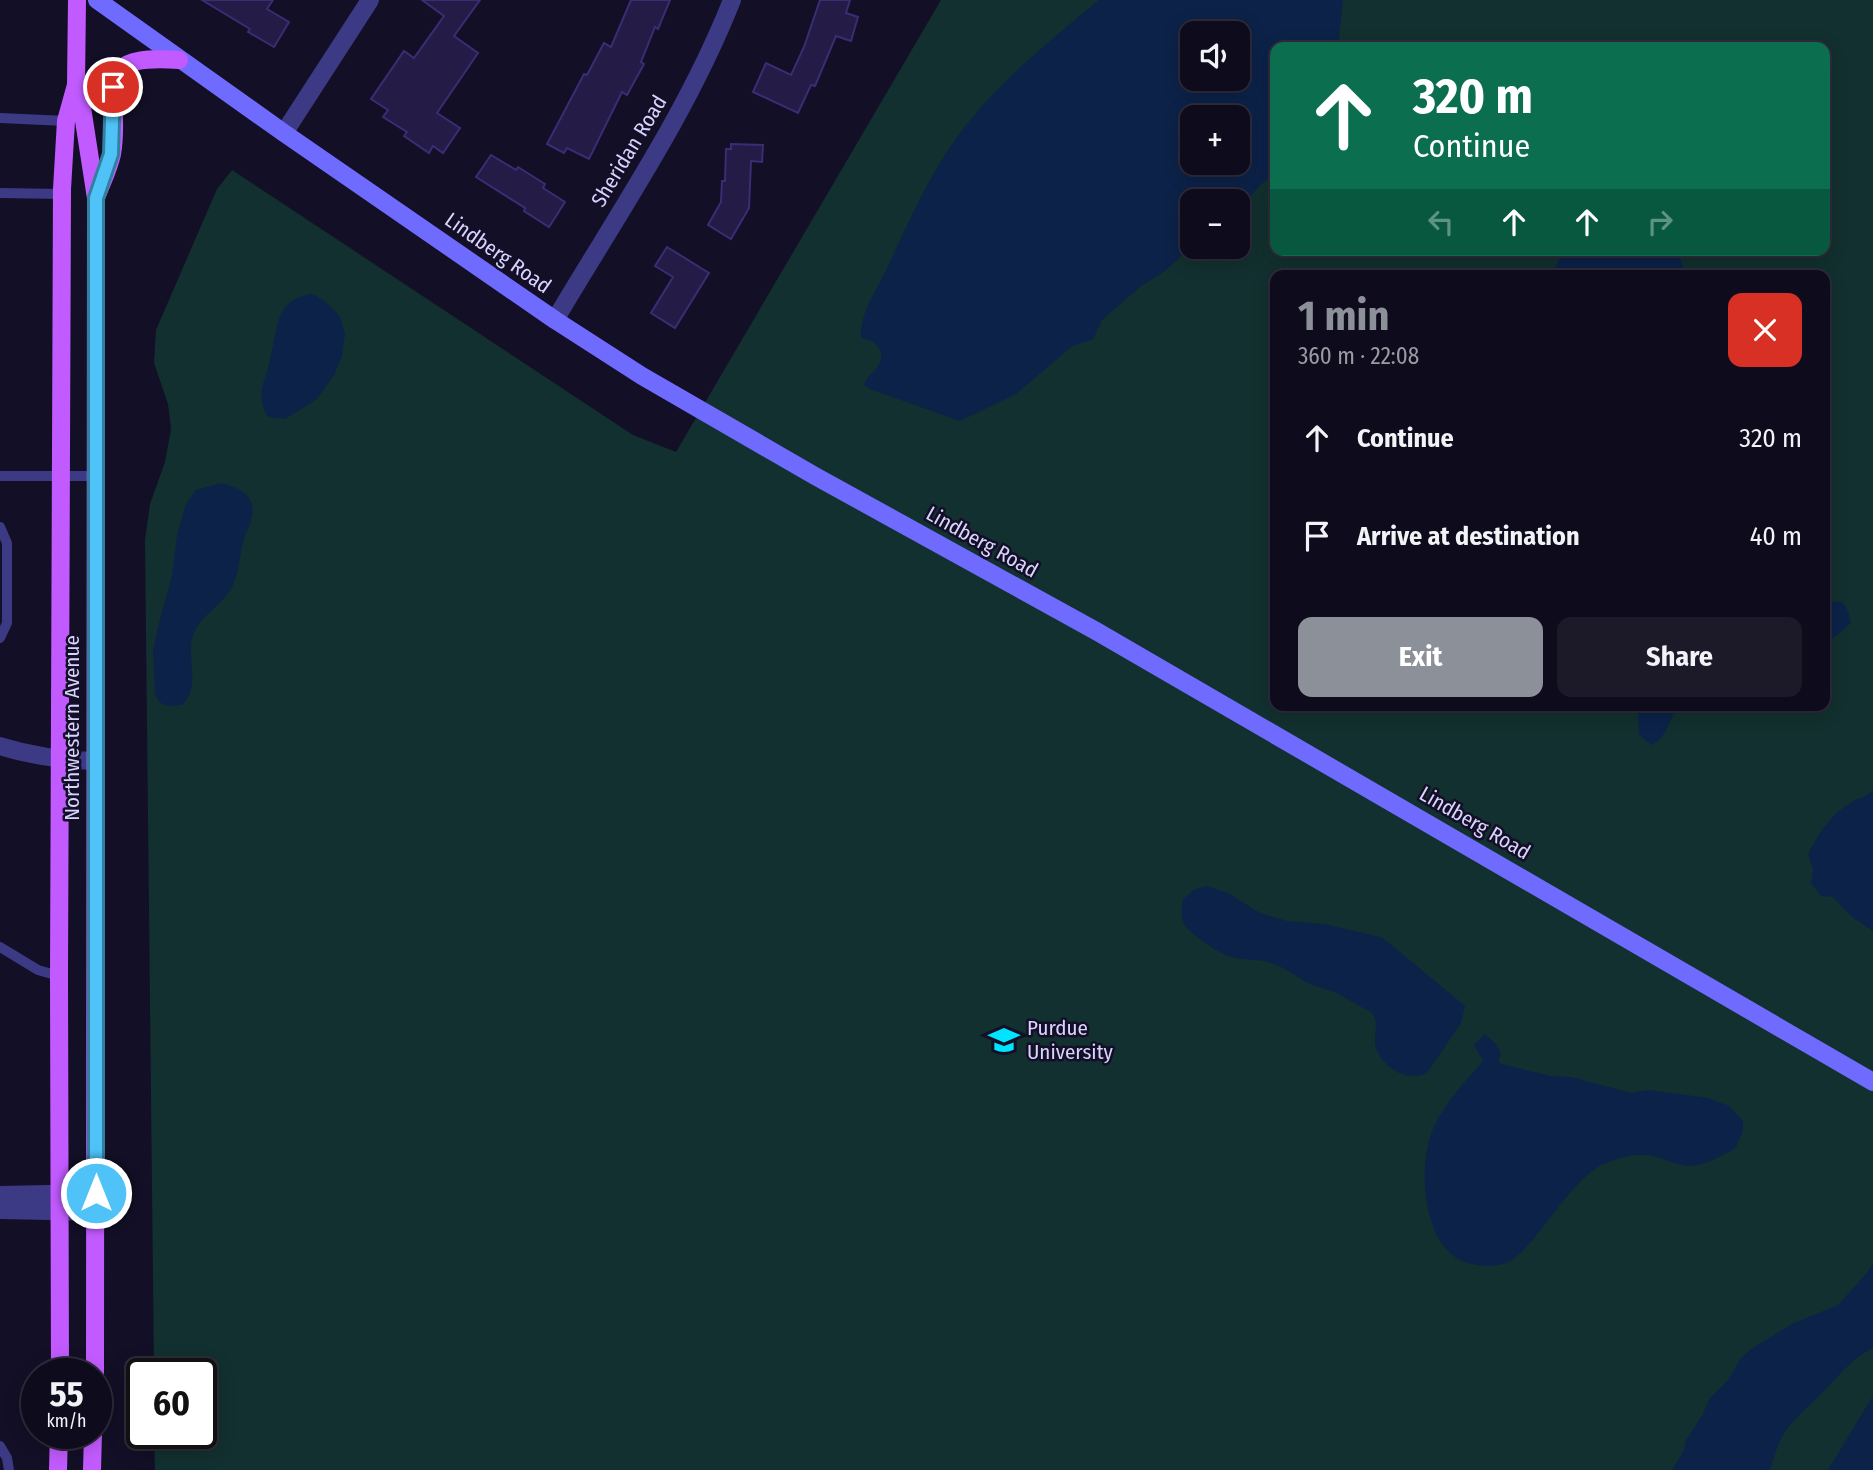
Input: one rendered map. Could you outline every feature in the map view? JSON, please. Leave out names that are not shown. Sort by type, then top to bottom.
[{"type":"main road","name":"Northwestern Avenue","points":[[60,1358],[62,194],[66,121],[76,85],[77,0]]},
{"type":"main road","name":"Lindberg Road","points":[[97,0],[284,134],[555,320],[642,376],[792,463],[1108,638],[1873,1082]]},
{"type":"main road","points":[[96,198],[111,154],[113,87],[119,71],[133,61],[151,58],[179,60]]},
{"type":"main road","name":"Northwestern Avenue","points":[[76,85],[82,101],[96,198],[95,1358]]},
{"type":"main road","points":[[58,1470],[59,1449]]},
{"type":"main road","points":[[92,1470],[93,1449]]},
{"type":"street","points":[[284,134],[370,0]]},
{"type":"street","name":"Sheridan Road","points":[[555,320],[675,122],[715,43],[732,0]]},
{"type":"street","points":[[0,746],[28,755],[94,761]]},
{"type":"street","points":[[0,1195],[96,1193]]},
{"type":"street","points":[[0,1210],[96,1212]]},
{"type":"lane","points":[[0,118],[66,121]]},
{"type":"lane","points":[[0,194],[62,194]]},
{"type":"lane","points":[[0,476],[95,476]]},
{"type":"lane","points":[[0,527],[7,543],[7,623],[0,638]]},
{"type":"lane","points":[[0,947],[38,970],[59,976]]},
{"type":"lane","points":[[0,1446],[7,1458],[9,1470]]},
{"type":"green space","name":"Purdue University","points":[[941,0],[1873,0],[1873,1470],[155,1470],[154,1449],[217,1449],[217,1358],[154,1358],[145,540],[150,504],[165,462],[171,429],[168,404],[154,363],[156,330],[217,189],[232,170],[633,435],[676,452]]},
{"type":"water","points":[[1099,0],[1343,0],[1339,42],[1270,42],[1270,178],[1250,196],[1250,189],[1180,189],[1180,257],[1102,320],[1093,339],[1071,347],[1016,394],[960,421],[864,385],[879,365],[881,353],[875,343],[863,339],[862,327],[870,300],[935,172],[971,119],[1032,56]]},
{"type":"water","points":[[1561,256],[1679,256],[1685,270],[1554,270]]},
{"type":"water","points":[[313,294],[339,315],[345,333],[342,356],[334,375],[317,399],[285,419],[268,417],[262,402],[262,388],[280,317],[291,302]]},
{"type":"water","points":[[221,483],[243,492],[251,501],[250,524],[244,537],[232,587],[199,623],[192,638],[192,682],[188,698],[182,705],[167,706],[159,702],[155,694],[153,651],[172,575],[177,535],[186,504],[196,490]]},
{"type":"water","points":[[1830,601],[1842,602],[1851,623],[1830,641]]},
{"type":"water","points":[[1638,711],[1676,711],[1657,742],[1651,745],[1639,735]]},
{"type":"water","points":[[1873,790],[1873,931],[1851,916],[1833,897],[1821,896],[1811,883],[1813,869],[1808,854],[1836,813]]},
{"type":"water","points":[[1207,886],[1228,893],[1260,913],[1287,921],[1326,924],[1383,938],[1465,1006],[1461,1023],[1427,1073],[1420,1076],[1404,1075],[1384,1062],[1376,1048],[1376,1026],[1371,1012],[1276,965],[1233,958],[1205,943],[1193,933],[1182,919],[1183,899],[1195,889]]},
{"type":"water","points":[[1485,1034],[1497,1045],[1501,1054],[1498,1063],[1551,1076],[1571,1077],[1631,1093],[1649,1090],[1708,1098],[1729,1106],[1743,1121],[1743,1131],[1735,1149],[1696,1166],[1638,1155],[1604,1164],[1590,1172],[1577,1185],[1514,1259],[1496,1265],[1459,1260],[1439,1239],[1433,1225],[1426,1192],[1426,1158],[1433,1129],[1443,1111],[1483,1061],[1474,1045]]},
{"type":"water","points":[[1873,1263],[1873,1348],[1852,1362],[1790,1426],[1779,1443],[1770,1470],[1672,1470],[1710,1398],[1728,1380],[1741,1358],[1794,1323],[1838,1305]]},
{"type":"water","points":[[1873,1398],[1873,1470],[1828,1470],[1871,1399]]},
{"type":"building","points":[[202,0],[273,0],[267,9],[289,22],[274,47]]},
{"type":"building","points":[[422,0],[480,0],[454,36],[478,53],[437,113],[460,128],[443,153],[433,146],[429,153],[404,136],[407,132],[383,117],[388,110],[371,99],[404,51],[414,58],[444,16]]},
{"type":"building","points":[[631,0],[670,0],[658,29],[655,27],[641,62],[644,64],[627,95],[622,92],[589,159],[567,148],[564,153],[547,144],[584,74],[587,75],[604,43],[611,47]]},
{"type":"building","points":[[820,0],[850,0],[846,13],[858,17],[851,41],[836,36],[815,86],[811,85],[798,113],[753,92],[766,63],[791,75]]},
{"type":"building","points":[[731,144],[763,145],[762,162],[751,161],[749,208],[731,239],[708,225],[721,202],[726,149],[731,149]]},
{"type":"building","points":[[491,155],[516,170],[518,167],[545,184],[543,188],[565,202],[549,227],[524,211],[525,208],[476,177]]},
{"type":"building","points":[[667,247],[709,273],[675,328],[651,313],[673,277],[655,266]]},
{"type":"place","name":"Purdue University","points":[[1004,1040]]},
{"type":"route","points":[[96,1193],[96,198],[111,154],[113,87]]}]
